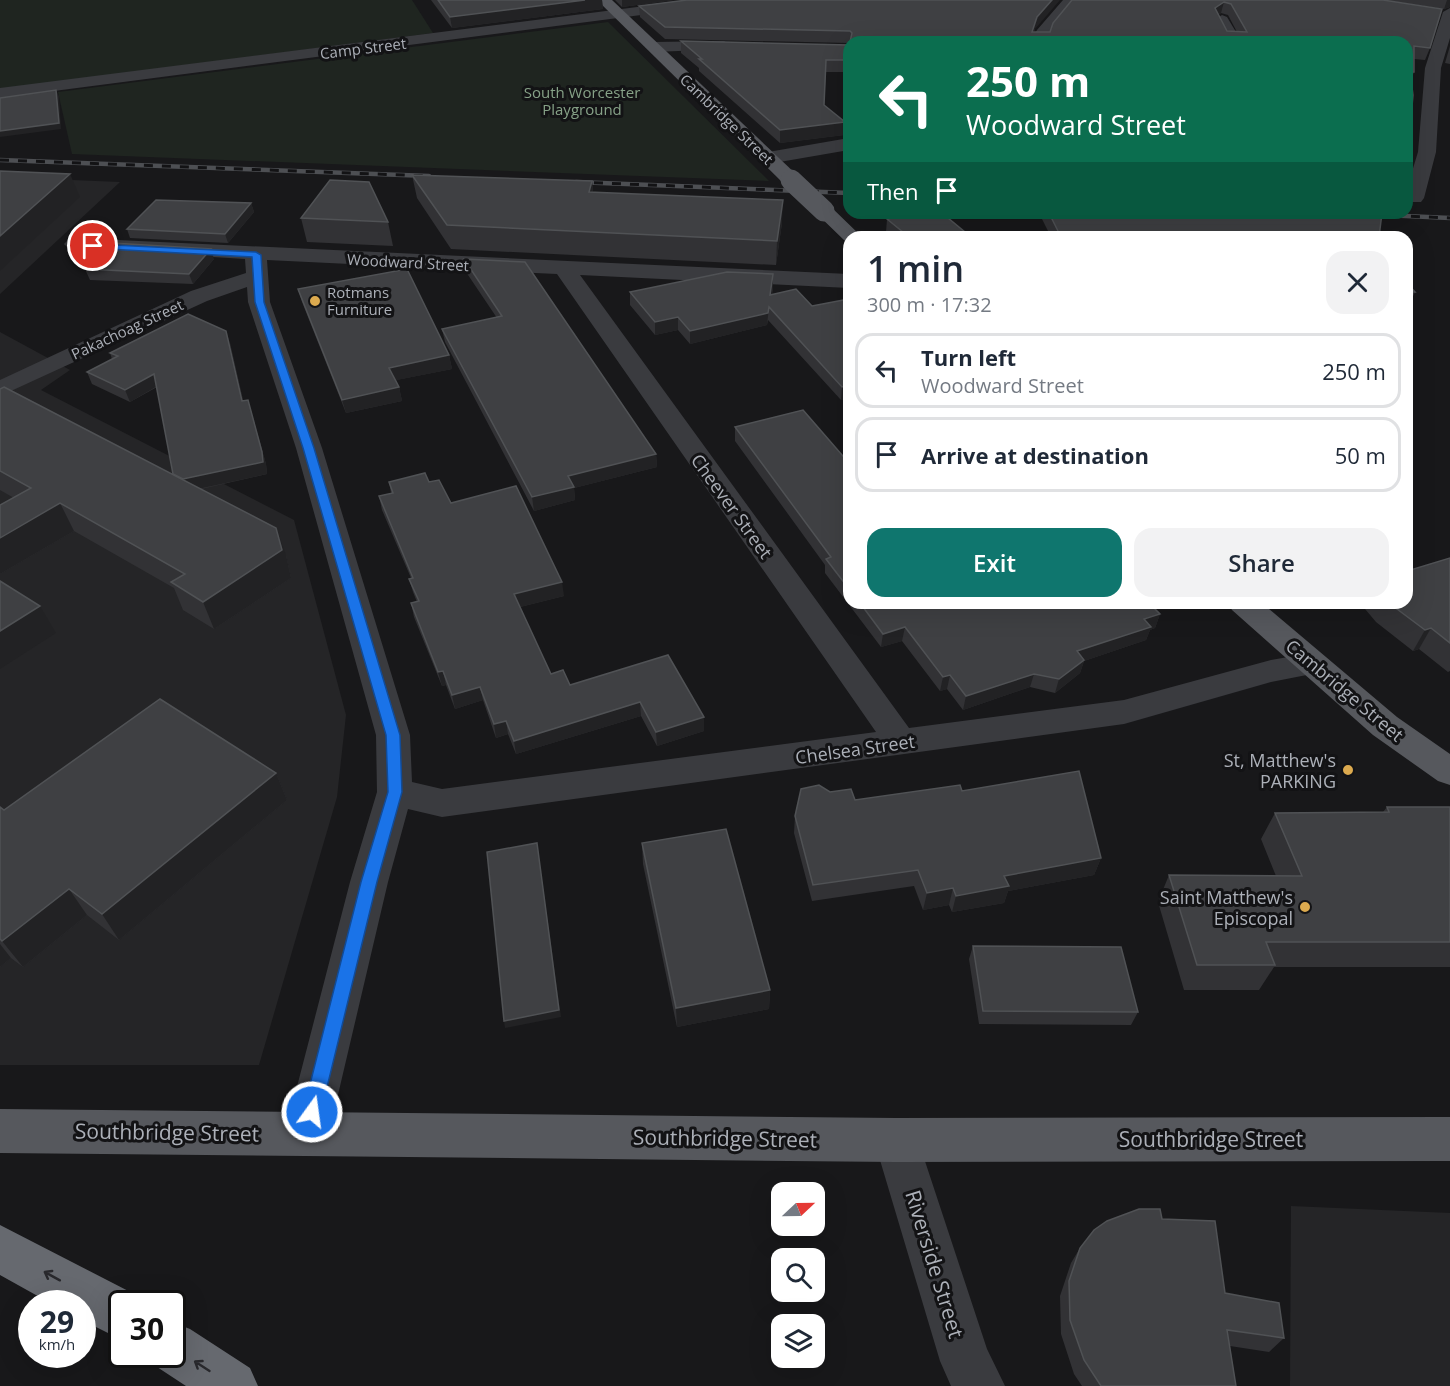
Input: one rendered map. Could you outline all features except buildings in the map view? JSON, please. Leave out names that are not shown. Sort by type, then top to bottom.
[{"type":"highway","points":[[0,1249],[108,1307]]},
{"type":"highway","points":[[186,1356],[232,1386]]},
{"type":"main road","name":"Cambridge Street","points":[[604,0],[846,231]]},
{"type":"main road","name":"Cambridge Street","points":[[1250,609],[1385,726],[1450,772]]},
{"type":"main road","name":"Southbridge Street","points":[[0,1131],[896,1140],[1450,1139]]},
{"type":"street","name":"Camp Street","points":[[0,93],[726,0]]},
{"type":"street","points":[[1041,36],[1071,0]]},
{"type":"street","points":[[1414,198],[1427,152],[1439,88],[1424,68],[1445,15]]},
{"type":"street","points":[[1222,20],[1231,36]]},
{"type":"street","points":[[653,47],[741,46]]},
{"type":"street","points":[[768,158],[843,145]]},
{"type":"street","points":[[1413,151],[1447,154]]},
{"type":"street","name":"Woodward Street","points":[[75,244],[257,266],[565,269],[843,281]]},
{"type":"street","points":[[257,266],[259,302],[309,448],[393,735],[395,792],[366,894],[307,1133]]},
{"type":"street","name":"Pakachoag Street","points":[[0,389],[200,296],[257,266]]},
{"type":"street","name":"Cheever Street","points":[[565,269],[901,742]]},
{"type":"street","name":"Chelsea Street","points":[[395,792],[442,803],[1124,712],[1271,671],[1311,663]]},
{"type":"street","name":"Riverside Street","points":[[896,1140],[965,1361],[979,1386]]},
{"type":"shaded area","points":[[0,177],[120,182],[0,294]]},
{"type":"shaded area","points":[[0,332],[70,370],[41,390],[294,520],[346,715],[337,797],[259,1065],[0,1065]]},
{"type":"shaded area","points":[[1291,1206],[1450,1213],[1450,1386],[1290,1386]]},
{"type":"green space","points":[[0,0],[412,0],[433,33],[0,89]]},
{"type":"green space","name":"South Worcester Playground","points":[[608,22],[769,181],[72,154],[58,92]]},
{"type":"railway","points":[[0,160],[429,176]]},
{"type":"railway","points":[[576,182],[843,193]]},
{"type":"railway","points":[[1413,216],[1450,218]]},
{"type":"place","name":"Rotmans Furniture","points":[[315,301]]},
{"type":"place","name":"St, Matthew's PARKING","points":[[1348,770]]},
{"type":"place","name":"Saint Matthew's Episcopal","points":[[1305,907]]},
{"type":"route","points":[[93,246],[256,255],[259,302],[309,448],[393,735],[395,792],[369,882],[312,1112]]}]
